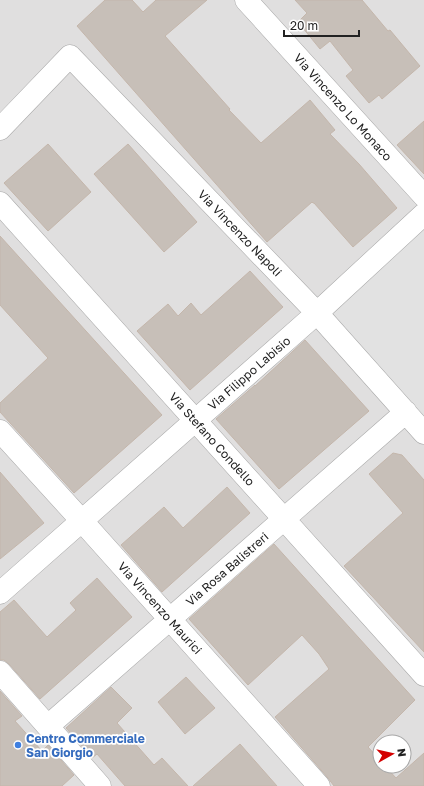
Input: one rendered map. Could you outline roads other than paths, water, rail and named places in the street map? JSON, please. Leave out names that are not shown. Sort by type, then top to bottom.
[{"type":"street","name":"Via Vincenzo Lo Monaco","points":[[246,0],[424,196]]},
{"type":"street","name":"Via Vincenzo Napoli","points":[[0,129],[70,56],[317,313],[424,433]]},
{"type":"street","name":"Via Stefano Condello","points":[[0,203],[424,675]]},
{"type":"street","name":"Via Filippo Labisio","points":[[0,592],[317,313],[424,214]]},
{"type":"street","name":"Via Rosa Balistreri","points":[[48,726],[406,412]]},
{"type":"street","name":"Via Vincenzo Maurici","points":[[0,431],[319,786]]},
{"type":"street","points":[[0,672],[100,786]]},
{"type":"place","name":"Centro Commerciale San Giorgio","points":[[18,745]]}]
